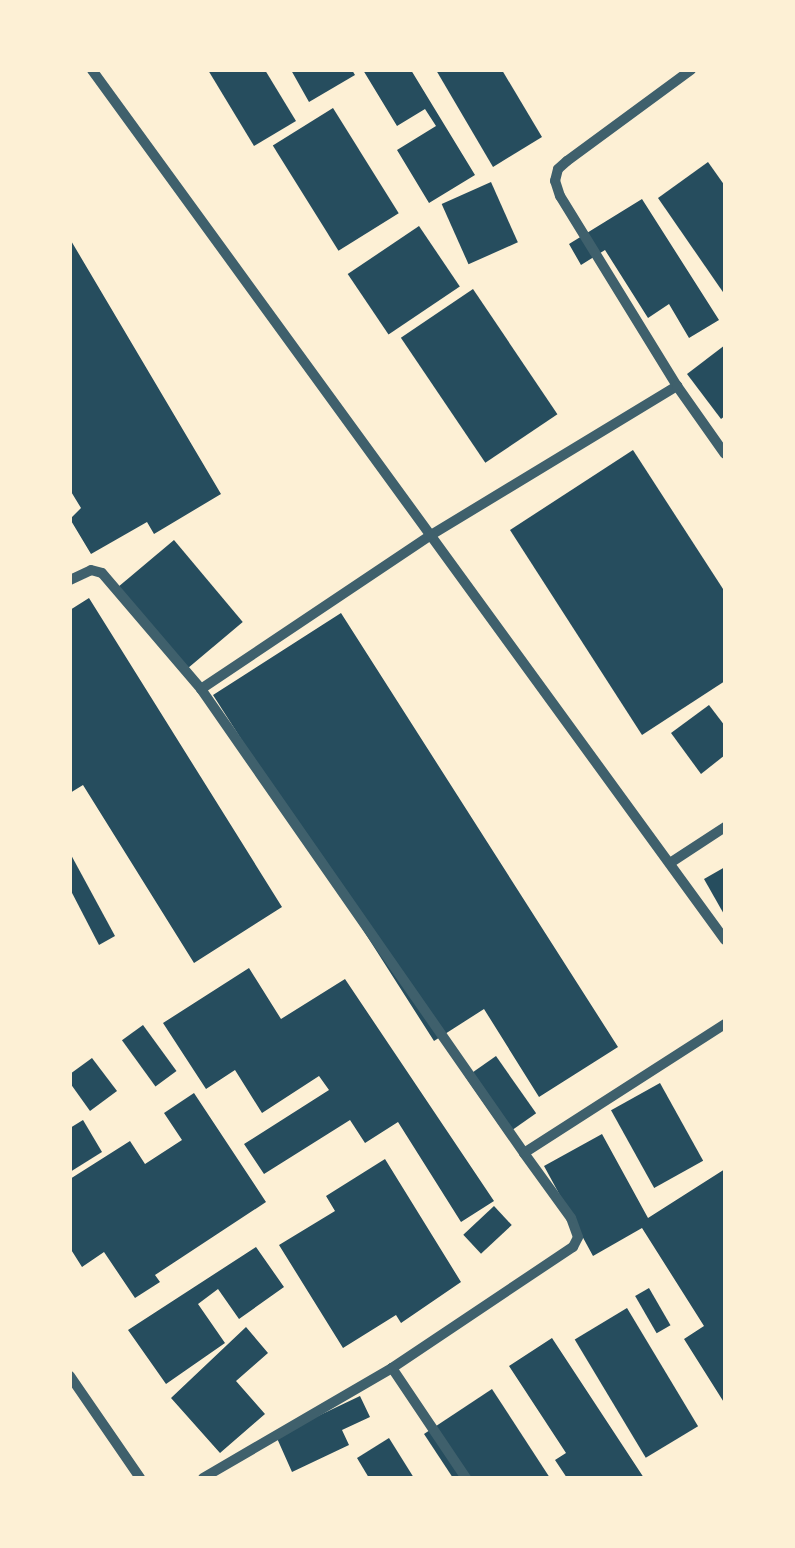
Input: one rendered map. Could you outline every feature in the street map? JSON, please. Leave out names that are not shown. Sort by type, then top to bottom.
[{"type":"street","points":[[92,70],[725,940]]},
{"type":"street","points":[[692,70],[567,161],[558,169],[555,181],[560,196],[677,386],[725,454]]},
{"type":"street","points":[[201,688],[431,535],[677,386]]},
{"type":"street","points":[[70,580],[91,570],[102,573],[201,688],[571,1218],[578,1237],[573,1247],[392,1368],[202,1478]]},
{"type":"street","points":[[670,863],[725,826]]},
{"type":"street","points":[[524,1153],[725,1024]]},
{"type":"street","points":[[392,1368],[466,1478]]},
{"type":"street","points":[[70,1376],[140,1478]]},
{"type":"building","points":[[208,70],[265,70],[296,121],[254,146]]},
{"type":"building","points":[[291,70],[352,70],[355,75],[309,102]]},
{"type":"building","points":[[363,70],[411,70],[475,175],[429,203],[397,150],[436,126],[425,109],[397,126]]},
{"type":"building","points":[[436,70],[502,70],[542,137],[493,167]]},
{"type":"building","points":[[333,108],[399,213],[338,251],[273,146]]},
{"type":"building","points":[[708,162],[725,186],[725,295],[658,198]]},
{"type":"building","points":[[491,182],[518,242],[469,264],[442,204]]},
{"type":"building","points":[[642,199],[719,320],[689,338],[669,304],[648,318],[605,250],[581,265],[569,244]]},
{"type":"building","points":[[419,226],[460,287],[389,335],[348,274]]},
{"type":"building","points":[[70,239],[221,494],[154,534],[147,522],[91,554],[70,519],[81,508],[70,490]]},
{"type":"building","points":[[473,289],[557,414],[485,463],[401,338]]},
{"type":"building","points":[[725,345],[725,416],[721,419],[687,374]]},
{"type":"building","points":[[633,450],[725,592],[725,681],[642,735],[510,530]]},
{"type":"building","points":[[174,540],[243,622],[187,669],[118,587]]},
{"type":"building","points":[[89,598],[282,907],[194,963],[83,785],[70,793],[70,610]]},
{"type":"building","points":[[341,613],[618,1047],[539,1097],[484,1009],[434,1041],[213,695]]},
{"type":"building","points":[[709,705],[725,726],[725,755],[701,774],[671,733]]},
{"type":"building","points":[[70,853],[115,936],[99,945],[70,889]]},
{"type":"building","points":[[725,867],[725,916],[704,879]]},
{"type":"building","points":[[249,968],[281,1019],[345,979],[494,1201],[461,1222],[398,1122],[365,1143],[350,1120],[264,1174],[244,1144],[329,1090],[319,1076],[262,1113],[235,1070],[206,1089],[163,1023]]},
{"type":"building","points":[[143,1025],[177,1071],[155,1086],[122,1040]]},
{"type":"building","points":[[496,1056],[536,1113],[506,1135],[466,1077]]},
{"type":"building","points":[[92,1058],[117,1091],[90,1111],[70,1083],[70,1074]]},
{"type":"building","points":[[660,1083],[703,1161],[654,1188],[611,1110]]},
{"type":"building","points":[[194,1093],[266,1202],[155,1275],[160,1282],[135,1298],[104,1252],[82,1267],[70,1248],[70,1179],[130,1141],[145,1164],[182,1140],[164,1113]]},
{"type":"building","points":[[83,1120],[102,1152],[70,1172],[70,1128]]},
{"type":"building","points":[[602,1134],[648,1218],[725,1169],[725,1404],[684,1339],[704,1326],[642,1228],[593,1256],[544,1166]]},
{"type":"building","points":[[385,1159],[461,1282],[401,1323],[396,1315],[343,1348],[279,1245],[335,1211],[326,1196]]},
{"type":"building","points":[[494,1206],[512,1225],[481,1254],[463,1235]]},
{"type":"building","points":[[256,1247],[284,1287],[239,1319],[218,1289],[198,1304],[225,1343],[166,1384],[128,1330]]},
{"type":"building","points":[[649,1288],[670,1325],[657,1333],[635,1296]]},
{"type":"building","points":[[627,1308],[698,1426],[646,1458],[575,1339]]},
{"type":"building","points":[[246,1327],[268,1353],[236,1381],[265,1414],[220,1453],[171,1398]]},
{"type":"building","points":[[552,1338],[644,1478],[567,1478],[555,1460],[566,1453],[509,1366]]},
{"type":"building","points":[[492,1389],[550,1478],[453,1478],[424,1434]]},
{"type":"building","points":[[360,1396],[370,1417],[342,1430],[349,1445],[292,1472],[276,1436]]},
{"type":"building","points":[[389,1438],[414,1478],[369,1478],[357,1458]]}]
